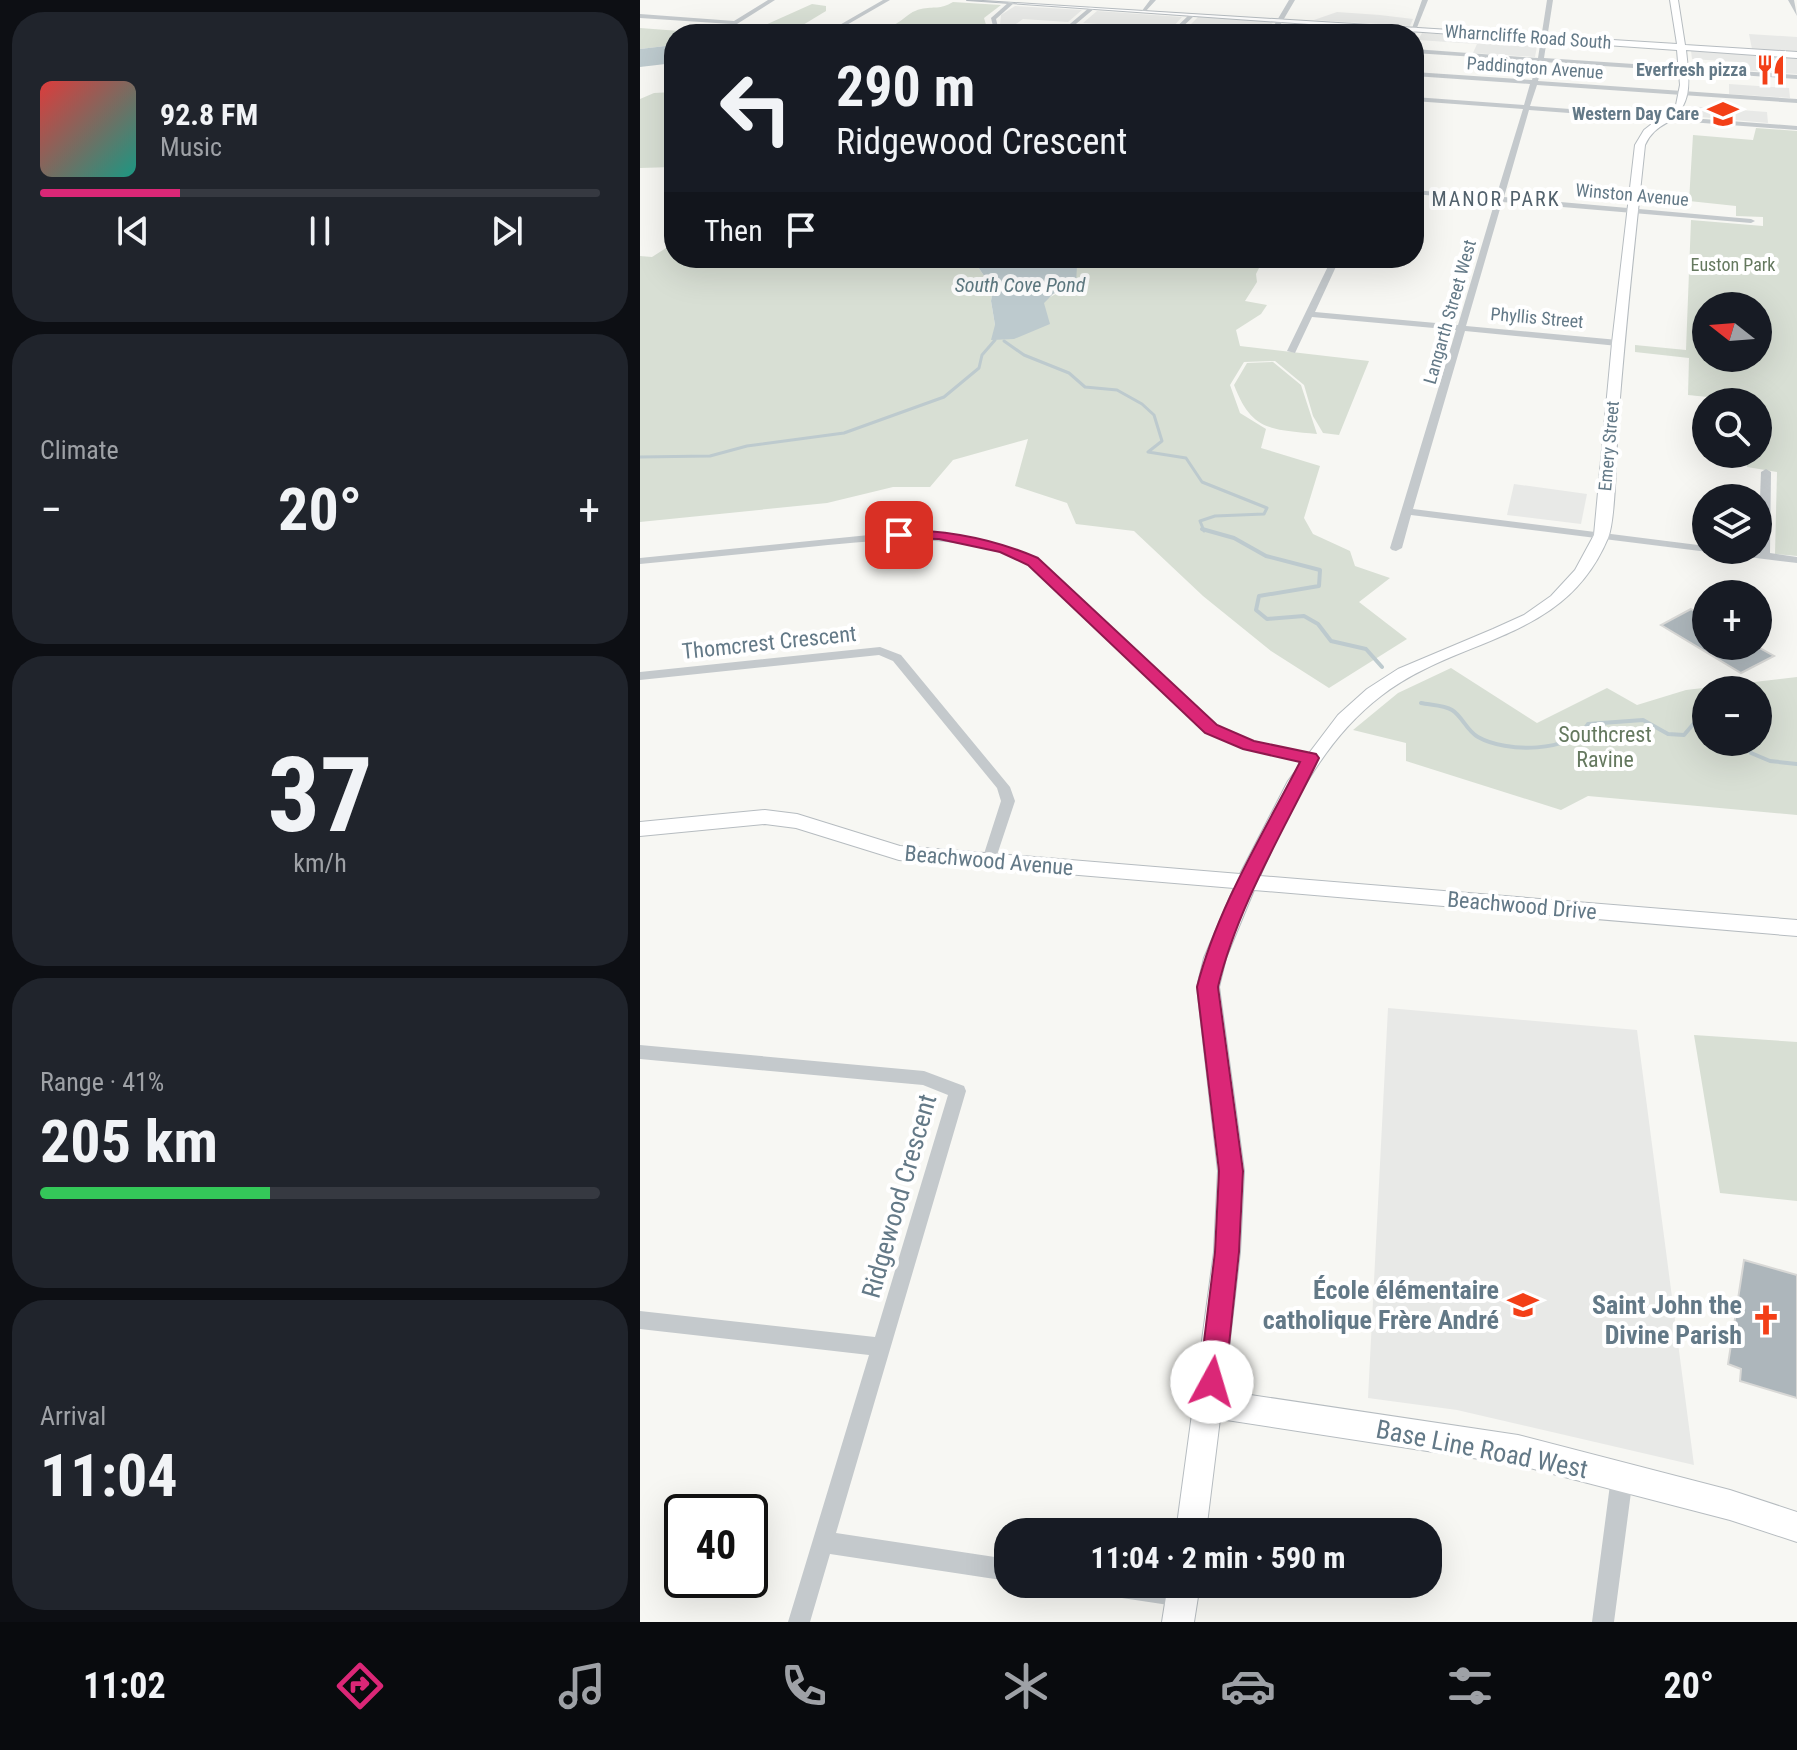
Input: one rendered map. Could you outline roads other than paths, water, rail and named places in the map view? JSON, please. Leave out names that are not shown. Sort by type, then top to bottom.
[{"type":"street","points":[[640,16],[735,23],[772,0]]},
{"type":"street","points":[[845,24],[887,0]]},
{"type":"street","name":"Wharncliffe Road South","points":[[971,0],[1317,24]]},
{"type":"street","points":[[1143,11],[1153,0]]},
{"type":"street","points":[[1279,24],[1292,0]]},
{"type":"street","points":[[1417,24],[1425,0]]},
{"type":"street","name":"Langarth Street West","points":[[1396,548],[1547,38],[1550,0]]},
{"type":"street","points":[[1674,0],[1681,47],[1683,93]]},
{"type":"street","points":[[1791,0],[1797,14]]},
{"type":"street","points":[[995,24],[993,19],[1012,1]]},
{"type":"street","points":[[1073,24],[1092,8]]},
{"type":"street","points":[[1183,24],[1192,15]]},
{"type":"street","name":"Wharncliffe Road South","points":[[1424,32],[1797,55]]},
{"type":"street","points":[[1424,52],[1797,77]]},
{"type":"street","name":"Paddington Avenue","points":[[1424,75],[1797,101]]},
{"type":"street","name":"Emery Street","points":[[1193,1518],[1227,1252],[1231,1171],[1208,987],[1215,958],[1310,758],[1375,691],[1426,663],[1485,641],[1552,606],[1577,582],[1602,535],[1618,343],[1642,139],[1681,104],[1683,93]]},
{"type":"street","points":[[1424,100],[1797,128]]},
{"type":"street","name":"Winston Avenue","points":[[1424,193],[1751,221]]},
{"type":"street","points":[[1292,351],[1331,268]]},
{"type":"street","name":"Phyllis Street","points":[[1309,314],[1618,343]]},
{"type":"street","points":[[1766,472],[1766,484]]},
{"type":"street","points":[[1407,511],[1692,547]]},
{"type":"street","points":[[640,561],[899,535],[939,535],[1004,549],[1033,561],[1211,729],[1250,745],[1310,758]]},
{"type":"street","points":[[1772,557],[1797,560]]},
{"type":"street","name":"Thomcrest Crescent","points":[[640,676],[880,651],[897,658],[1003,787],[1008,801],[989,860]]},
{"type":"street","name":"Beachwood Avenue","points":[[640,829],[765,817],[797,821],[899,853],[1248,883]]},
{"type":"street","name":"Beachwood Drive","points":[[1248,883],[1797,928]]},
{"type":"street","name":"Ridgewood Crescent","points":[[640,1052],[924,1078],[958,1091],[799,1622]]},
{"type":"street","points":[[640,1320],[881,1347]]},
{"type":"street","name":"Base Line Road West","points":[[1210,1403],[1518,1450],[1730,1505],[1797,1527]]},
{"type":"street","points":[[1603,1622],[1622,1477]]},
{"type":"street","points":[[823,1542],[994,1568]]},
{"type":"water","points":[[664,46],[664,64],[640,67],[640,49]]},
{"type":"water","name":"South Cove Pond","points":[[979,268],[1077,268],[1076,283],[1053,294],[1044,303],[1050,324],[1014,339],[991,340],[995,325],[991,301],[993,289]]},
{"type":"waterway","points":[[640,457],[710,456],[747,446],[844,433],[944,397],[979,368],[982,355],[995,340]]},
{"type":"waterway","points":[[1004,341],[1024,355],[1069,373],[1085,387],[1117,390],[1142,404],[1154,415],[1162,441],[1148,452],[1186,458],[1202,482],[1267,508],[1264,514],[1215,516],[1200,521],[1203,529]]},
{"type":"waterway","points":[[1203,529],[1234,538],[1266,556],[1320,570],[1319,586],[1259,596],[1256,610],[1267,619],[1304,616],[1318,624],[1331,641],[1366,649],[1382,667]]},
{"type":"waterway","points":[[1421,703],[1452,710],[1478,737],[1521,748],[1568,741],[1580,734],[1588,724],[1643,720],[1668,734],[1684,735],[1692,726]]},
{"type":"waterway","points":[[1758,756],[1770,761],[1797,764]]},
{"type":"place","name":"Everfresh pizza","points":[[1771,70]]},
{"type":"place","name":"Western Day Care","points":[[1723,114]]},
{"type":"place","name":"École élémentaire catholique Frère André","points":[[1523,1305]]},
{"type":"place","name":"Saint John the Divine Parish","points":[[1766,1320]]},
{"type":"district","name":"MANOR PARK","points":[[1496,199]]},
{"type":"park label","name":"Euston Park","points":[[1733,265]]},
{"type":"park label","name":"Southcrest Ravine","points":[[1605,746]]}]
